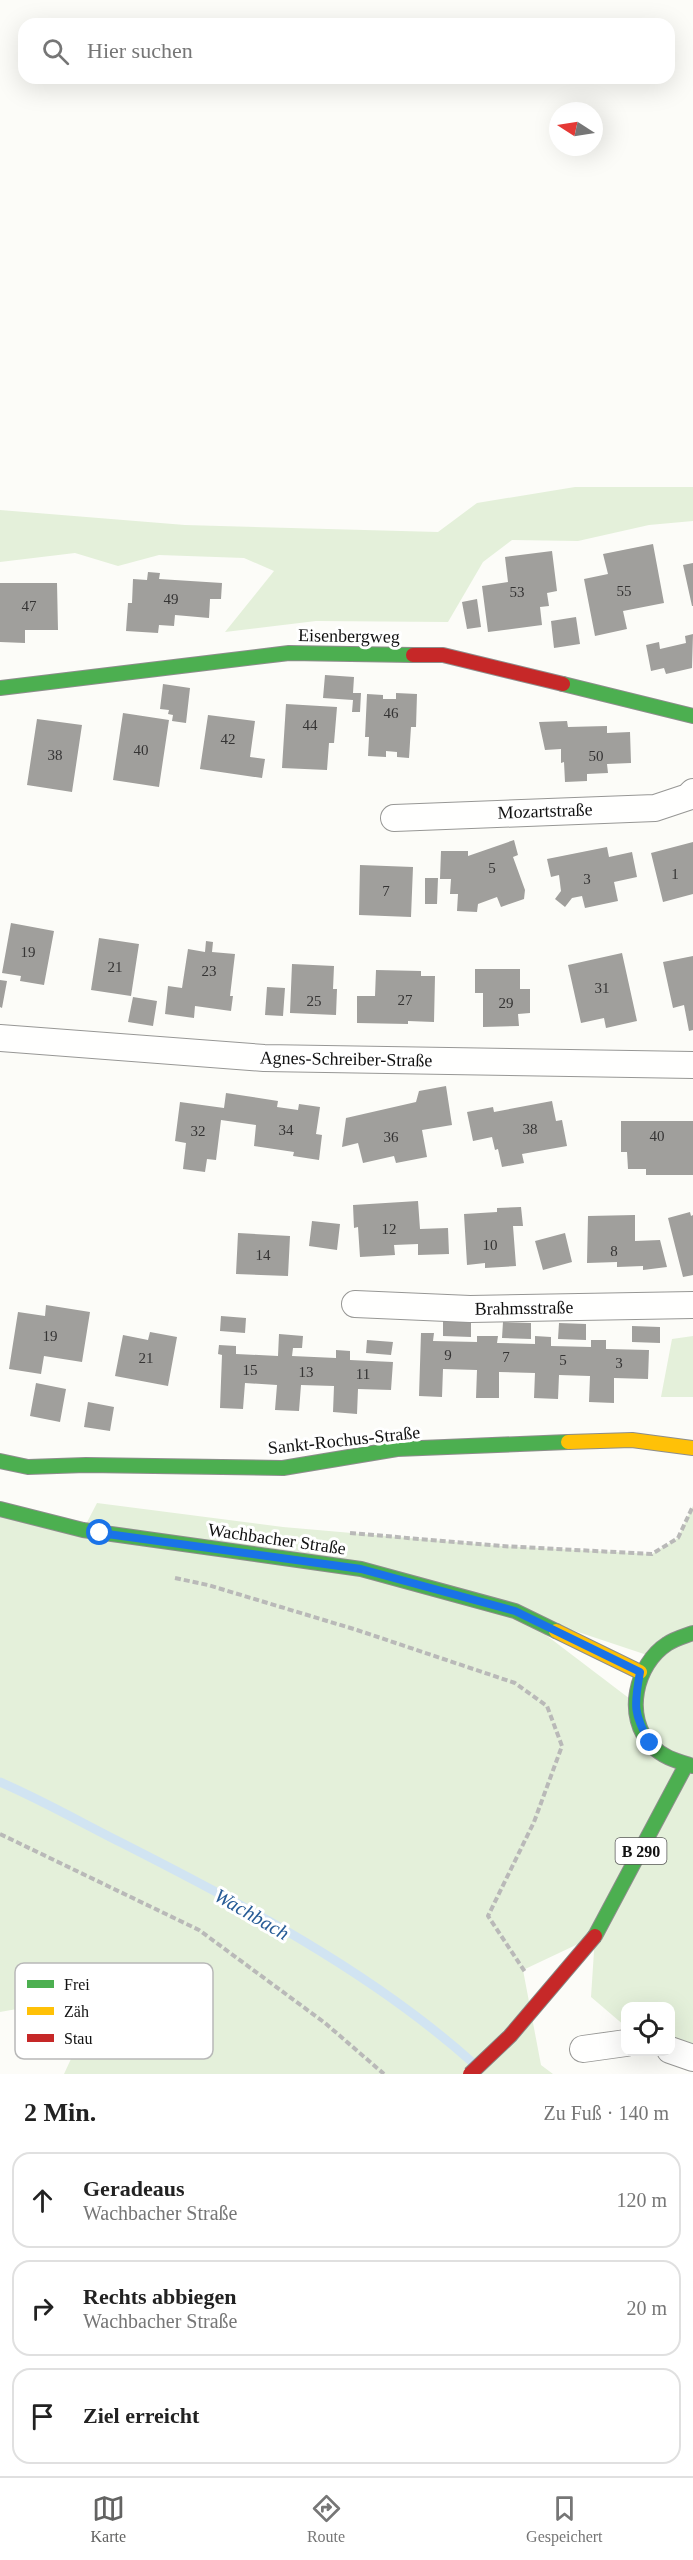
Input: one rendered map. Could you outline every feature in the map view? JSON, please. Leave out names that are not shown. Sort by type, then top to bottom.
[{"type":"street","name":"Eisenbergweg","points":[[0,688],[289,654],[443,655],[693,716]]},
{"type":"street","name":"Mozartstraße","points":[[394,818],[655,808],[688,797],[693,792]]},
{"type":"street","name":"Agnes-Schreiber-Straße","points":[[0,1038],[264,1058],[693,1065]]},
{"type":"street","name":"Brahmsstraße","points":[[355,1304],[470,1309],[693,1305]]},
{"type":"street","name":"Sankt-Rochus-Straße","points":[[0,1461],[28,1467],[86,1465],[283,1468],[397,1449],[632,1440],[693,1448]]},
{"type":"street","name":"Wachbacher Straße","points":[[0,1509],[83,1530],[361,1569],[515,1611],[640,1672]]},
{"type":"street","name":"B 290","points":[[470,2074],[510,2036],[595,1936],[690,1766],[667,1757],[650,1743],[639,1725],[634,1702],[640,1672],[650,1656],[664,1644],[680,1636],[693,1633]]},
{"type":"street","points":[[583,2049],[621,2044]]},
{"type":"street","points":[[675,2052],[693,2058]]},
{"type":"path","points":[[348,1533],[501,1546],[652,1554],[678,1538],[693,1506]]},
{"type":"path","points":[[174,1577],[357,1630],[515,1683],[547,1706],[562,1746],[534,1822],[488,1916],[523,1970]]},
{"type":"path","points":[[0,1834],[199,1930],[325,2023],[384,2074]]},
{"type":"green space","points":[[575,487],[693,487],[693,521],[649,525],[578,541],[512,540],[483,562],[448,622],[316,621],[225,632],[274,571],[244,558],[159,555],[118,566],[75,553],[0,562],[0,510],[185,525],[438,532],[477,503]]},
{"type":"green space","points":[[693,1336],[693,1397],[661,1397],[672,1339]]},
{"type":"green space","points":[[97,1503],[283,1527],[501,1546],[652,1554],[678,1538],[693,1506],[693,2056],[675,2050],[675,2002],[621,2002],[621,2023],[591,1997],[595,1936],[523,1970],[541,2065],[553,2074],[64,2074],[71,2059],[213,2059],[213,1963],[15,1963],[15,2009],[0,2012],[0,1509],[83,1530]],"holes":[[[517,1613],[650,1656],[634,1702]]]},
{"type":"building","points":[[653,544],[664,603],[623,611],[627,629],[595,636],[584,579],[608,574],[603,554]]},
{"type":"building","points":[[552,551],[557,591],[547,593],[549,606],[540,607],[542,625],[488,632],[482,586],[508,582],[505,557]]},
{"type":"building","points":[[693,563],[693,606],[692,606],[683,565]]},
{"type":"building","points":[[148,572],[160,573],[159,579],[222,583],[221,599],[210,599],[209,618],[175,615],[174,626],[159,625],[158,633],[126,631],[128,603],[132,603],[133,579],[147,580]]},
{"type":"building","points":[[0,583],[57,583],[58,630],[25,630],[25,643],[0,642]]},
{"type":"building","points":[[477,599],[481,627],[467,629],[462,602]]},
{"type":"building","points":[[576,617],[580,644],[554,648],[551,621]]},
{"type":"building","points":[[693,634],[692,668],[666,674],[664,668],[651,671],[646,645],[659,642],[660,649],[686,643],[685,636]]},
{"type":"building","points":[[325,675],[354,677],[353,693],[361,693],[360,712],[352,712],[353,700],[323,698]]},
{"type":"building","points":[[163,684],[190,688],[186,723],[172,721],[173,715],[168,714],[169,710],[160,709]]},
{"type":"building","points":[[396,693],[417,694],[416,727],[411,727],[409,758],[397,757],[397,752],[386,751],[386,757],[368,756],[369,737],[365,737],[367,694],[383,695],[383,699],[396,699]]},
{"type":"building","points":[[286,704],[337,707],[334,743],[329,743],[327,770],[282,768]]},
{"type":"building","points":[[123,713],[169,720],[159,787],[113,780]]},
{"type":"building","points":[[208,715],[255,721],[250,757],[265,759],[262,778],[200,769]]},
{"type":"building","points":[[37,719],[82,725],[72,792],[27,785]]},
{"type":"building","points":[[567,721],[568,727],[607,726],[607,733],[630,732],[631,763],[607,764],[608,773],[587,774],[587,781],[565,782],[561,749],[545,750],[539,722]]},
{"type":"building","points":[[514,840],[518,855],[513,857],[525,890],[524,899],[501,907],[497,897],[478,904],[477,912],[457,911],[458,894],[450,894],[451,879],[440,879],[441,851],[468,851],[468,856]]},
{"type":"building","points":[[693,842],[693,894],[663,902],[651,853]]},
{"type":"building","points":[[607,847],[609,857],[632,852],[637,877],[614,882],[618,901],[585,908],[582,896],[572,898],[565,907],[555,899],[561,891],[559,875],[551,877],[547,859]]},
{"type":"building","points":[[360,865],[413,867],[411,917],[359,915]]},
{"type":"building","points":[[425,878],[438,878],[437,904],[425,904]]},
{"type":"building","points":[[11,923],[54,931],[44,985],[20,981],[21,976],[2,973]]},
{"type":"building","points":[[99,938],[139,944],[131,996],[91,990]]},
{"type":"building","points":[[206,941],[213,942],[212,952],[235,954],[230,996],[233,996],[231,1011],[195,1006],[194,1018],[165,1014],[168,986],[182,988],[188,949],[205,952]]},
{"type":"building","points":[[622,953],[637,1021],[606,1028],[604,1018],[581,1023],[568,965]]},
{"type":"building","points":[[693,956],[693,1030],[689,1031],[684,1005],[673,1008],[663,962]]},
{"type":"building","points":[[292,964],[334,966],[333,989],[337,989],[336,1015],[290,1013]]},
{"type":"building","points":[[475,969],[520,969],[520,989],[530,989],[530,1013],[518,1014],[519,1026],[483,1027],[483,993],[475,993]]},
{"type":"building","points":[[376,970],[421,971],[421,976],[435,976],[434,1022],[357,1023],[357,996],[375,996]]},
{"type":"building","points":[[0,980],[7,981],[2,1008],[0,1007]]},
{"type":"building","points":[[267,987],[285,988],[283,1016],[265,1015]]},
{"type":"building","points":[[133,997],[157,1001],[153,1026],[128,1022]]},
{"type":"building","points":[[446,1086],[452,1125],[422,1130],[427,1157],[396,1163],[394,1156],[363,1163],[358,1143],[342,1147],[346,1118],[416,1102],[419,1091]]},
{"type":"building","points":[[226,1093],[278,1101],[277,1107],[298,1110],[299,1104],[320,1107],[316,1134],[322,1135],[319,1160],[293,1156],[294,1152],[254,1146],[256,1125],[221,1120],[216,1160],[207,1159],[205,1172],[183,1169],[186,1143],[175,1141],[180,1102],[224,1108]]},
{"type":"building","points":[[552,1101],[556,1121],[562,1120],[567,1146],[522,1154],[524,1163],[502,1167],[498,1149],[495,1150],[492,1137],[473,1141],[467,1112],[493,1107],[494,1112]]},
{"type":"building","points":[[621,1121],[693,1121],[693,1175],[646,1175],[646,1169],[628,1169],[627,1152],[621,1152]]},
{"type":"building","points":[[418,1201],[420,1229],[448,1228],[449,1254],[418,1255],[418,1244],[394,1245],[395,1255],[360,1257],[358,1227],[354,1228],[353,1205]]},
{"type":"building","points":[[521,1207],[523,1226],[513,1226],[516,1266],[485,1268],[485,1263],[467,1265],[464,1214],[497,1212],[497,1208]]},
{"type":"building","points":[[690,1212],[691,1216],[693,1215],[693,1275],[683,1277],[668,1218]]},
{"type":"building","points":[[635,1215],[635,1241],[660,1240],[667,1267],[643,1270],[643,1266],[617,1267],[617,1262],[587,1263],[588,1216]]},
{"type":"building","points":[[312,1221],[340,1224],[337,1250],[309,1246]]},
{"type":"building","points":[[238,1233],[290,1236],[288,1276],[236,1274]]},
{"type":"building","points":[[565,1233],[572,1262],[543,1270],[535,1241]]},
{"type":"building","points":[[46,1305],[90,1312],[82,1362],[44,1356],[41,1374],[9,1369],[18,1312],[45,1316]]},
{"type":"building","points":[[221,1316],[246,1318],[245,1333],[220,1331]]},
{"type":"building","points":[[443,1320],[471,1320],[471,1337],[443,1336]]},
{"type":"building","points":[[503,1322],[531,1323],[531,1339],[502,1338]]},
{"type":"building","points":[[559,1323],[586,1324],[586,1340],[558,1339]]},
{"type":"building","points":[[632,1326],[660,1327],[660,1343],[632,1342]]},
{"type":"building","points":[[150,1332],[177,1337],[168,1386],[115,1376],[123,1335],[148,1340]]},
{"type":"building","points":[[421,1333],[434,1333],[433,1341],[477,1342],[477,1336],[498,1336],[497,1343],[535,1344],[535,1336],[551,1337],[551,1346],[591,1347],[591,1340],[606,1340],[606,1349],[649,1350],[648,1379],[614,1378],[614,1403],[589,1402],[590,1376],[559,1375],[558,1399],[534,1398],[535,1373],[499,1372],[499,1398],[476,1398],[477,1370],[443,1369],[442,1397],[419,1396]]},
{"type":"building","points":[[279,1334],[303,1336],[302,1348],[293,1348],[292,1356],[336,1358],[336,1350],[350,1351],[350,1360],[393,1362],[391,1390],[358,1389],[357,1414],[333,1412],[334,1386],[301,1385],[299,1411],[275,1410],[277,1385],[245,1383],[243,1409],[220,1408],[222,1355],[218,1354],[219,1345],[236,1346],[236,1354],[278,1356]]},
{"type":"building","points":[[367,1340],[393,1342],[391,1355],[366,1353]]},
{"type":"building","points":[[36,1383],[66,1389],[60,1422],[30,1416]]},
{"type":"building","points":[[88,1402],[114,1407],[110,1431],[84,1427]]},
{"type":"waterway","name":"Wachbach","points":[[0,1782],[168,1866],[305,1942],[391,1998],[472,2062]]},
{"type":"traffic: fast","points":[[0,688],[289,653],[413,655]]},
{"type":"traffic: fast","points":[[563,684],[693,716]]},
{"type":"traffic: fast","points":[[0,1461],[28,1467],[86,1465],[283,1468],[397,1449],[568,1442]]},
{"type":"traffic: fast","points":[[0,1509],[83,1530],[361,1569],[515,1611],[556,1631]]},
{"type":"traffic: fast","points":[[693,1633],[670,1642],[656,1653],[641,1677],[636,1706],[643,1734],[652,1746],[676,1761],[693,1766]]},
{"type":"traffic: fast","points":[[595,1936],[686,1765]]},
{"type":"traffic: slow","points":[[568,1442],[632,1440],[693,1448]]},
{"type":"traffic: slow","points":[[556,1631],[640,1672]]},
{"type":"traffic: jam","points":[[413,655],[443,655],[563,684]]},
{"type":"traffic: jam","points":[[470,2074],[510,2036],[595,1936]]},
{"type":"route","points":[[100,1533],[361,1569],[515,1611],[640,1672],[634,1702],[639,1725],[650,1743]]}]
